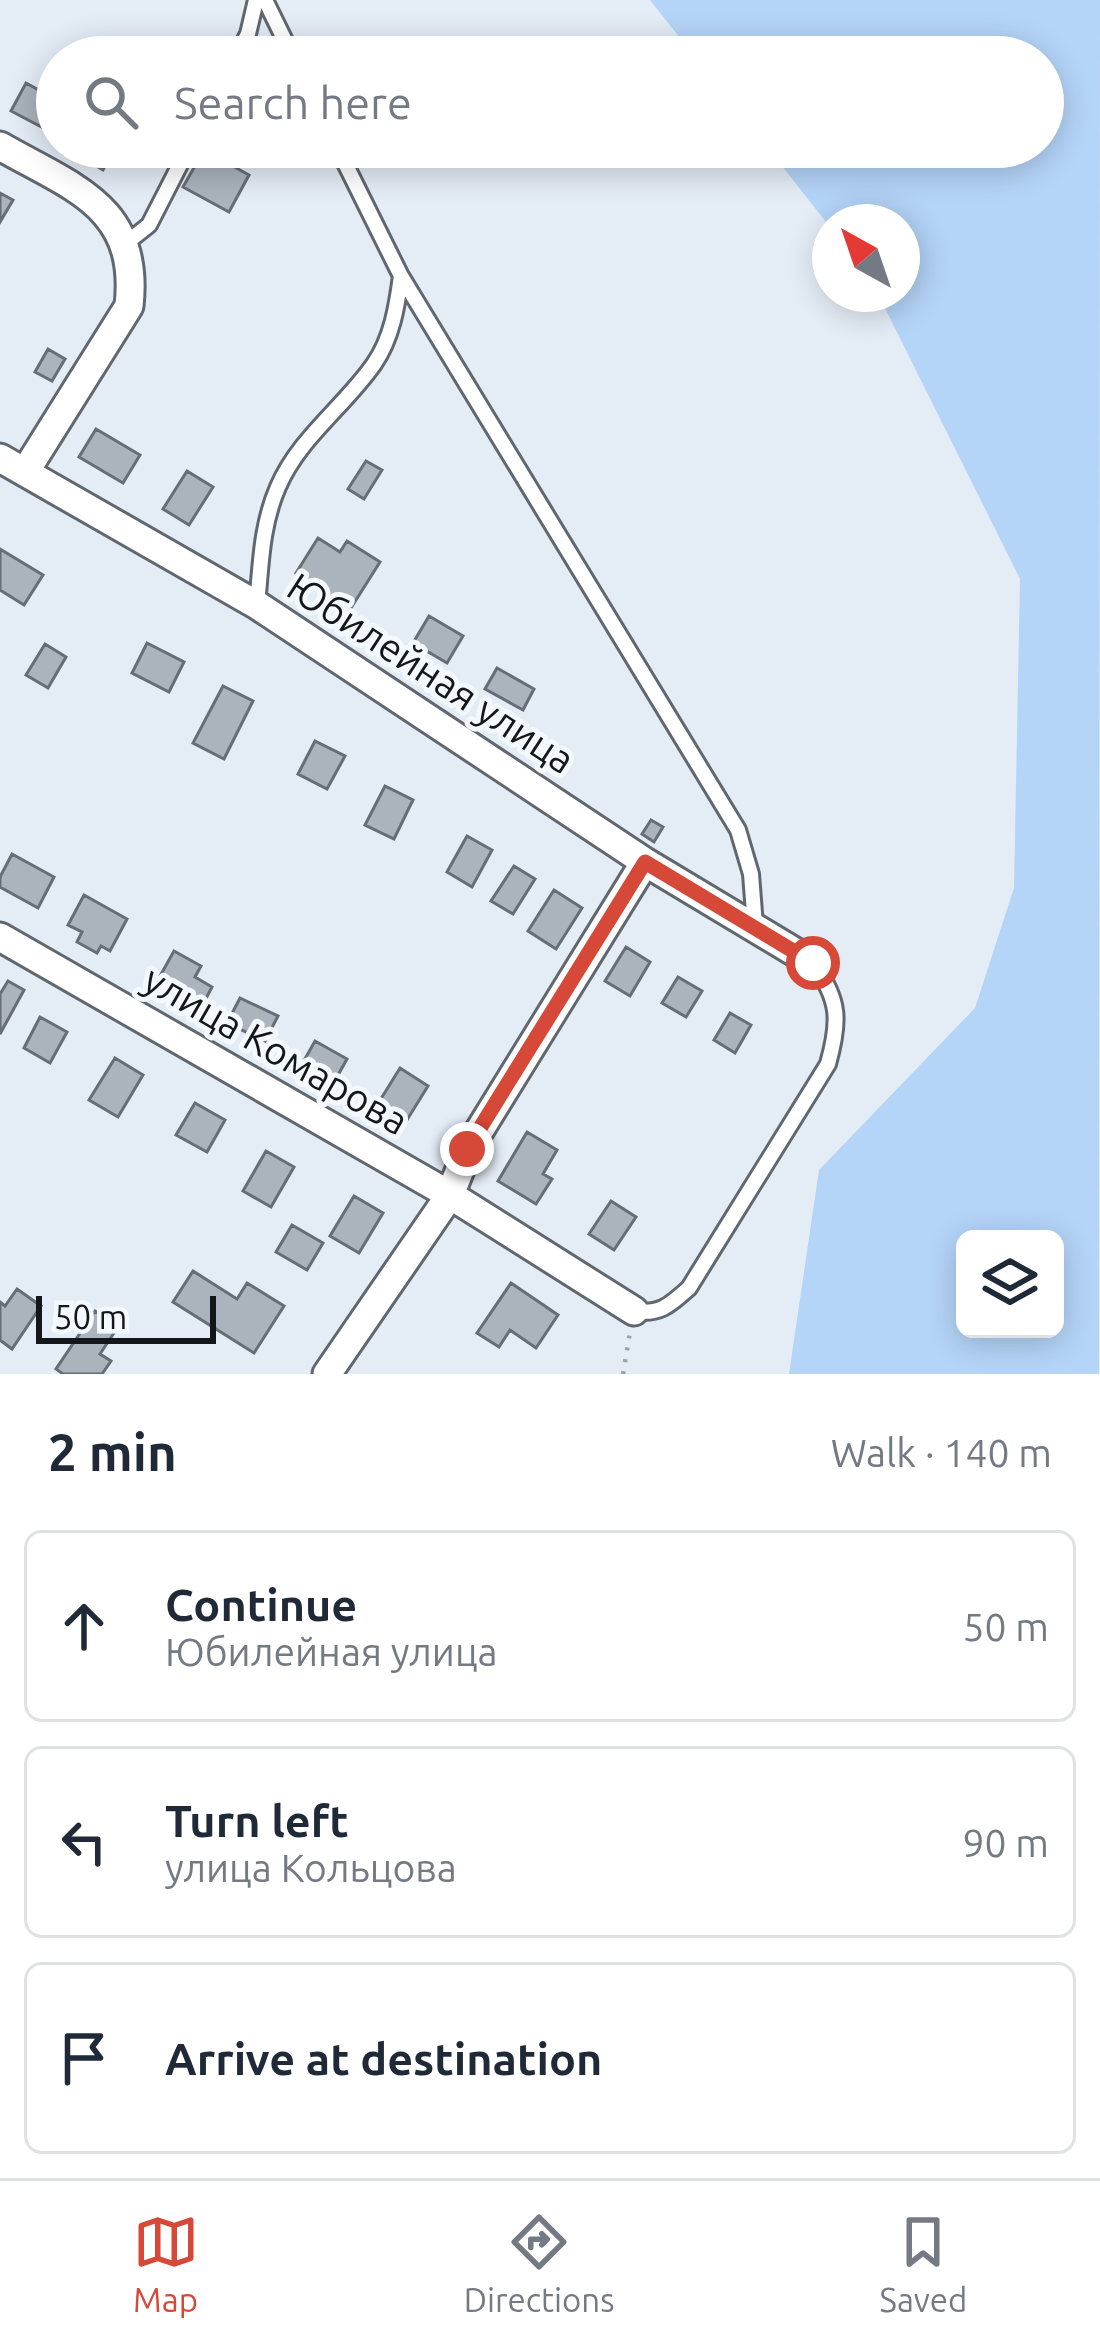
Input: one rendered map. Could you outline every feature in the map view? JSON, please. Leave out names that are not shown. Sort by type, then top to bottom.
[{"type":"street","points":[[0,146],[36,167]]},
{"type":"street","points":[[13,465],[129,306],[133,273],[125,244],[100,203],[39,168]]},
{"type":"street","name":"Юбилейная улица","points":[[13,465],[257,605],[645,862],[813,963]]},
{"type":"street","points":[[327,1374],[450,1195],[467,1149],[645,862]]},
{"type":"street","name":"улица Комарова","points":[[0,937],[450,1195],[634,1311]]},
{"type":"lane","points":[[247,36],[260,0]]},
{"type":"lane","points":[[260,0],[281,36]]},
{"type":"lane","points":[[125,244],[149,225],[179,168]]},
{"type":"lane","points":[[347,168],[400,276],[738,830],[751,874],[755,926]]},
{"type":"lane","points":[[257,605],[263,531],[279,484],[310,436],[374,365],[387,342],[400,276]]},
{"type":"lane","points":[[634,1311],[653,1314],[689,1288],[827,1064],[838,1028],[835,1005],[813,963]]},
{"type":"path","points":[[623,1374],[634,1311]]},
{"type":"water","points":[[650,0],[1100,0],[1099,1374],[789,1374],[819,1170],[975,1008],[1014,888],[1020,579],[887,312],[920,312],[920,204],[812,204],[784,168],[1064,168],[1064,36],[678,36]]},
{"type":"building","points":[[26,83],[36,88],[36,124],[11,111]]},
{"type":"building","points":[[194,168],[236,168],[249,175],[229,212],[183,187]]},
{"type":"building","points":[[0,193],[13,200],[0,222]]},
{"type":"building","points":[[48,349],[65,359],[52,381],[35,372]]},
{"type":"building","points":[[96,429],[140,455],[123,483],[79,457]]},
{"type":"building","points":[[366,461],[382,470],[364,499],[348,489]]},
{"type":"building","points":[[187,471],[213,487],[189,525],[163,509]]},
{"type":"building","points":[[318,538],[340,552],[347,541],[380,562],[351,608],[296,573]]},
{"type":"building","points":[[0,549],[43,575],[24,605],[0,590]]},
{"type":"building","points":[[429,616],[463,636],[447,663],[413,643]]},
{"type":"building","points":[[147,643],[184,662],[169,692],[132,673]]},
{"type":"building","points":[[45,644],[66,657],[48,688],[26,675]]},
{"type":"building","points":[[497,668],[534,689],[523,710],[485,689]]},
{"type":"building","points":[[223,686],[253,701],[224,759],[193,743]]},
{"type":"building","points":[[315,741],[345,756],[327,789],[298,774]]},
{"type":"building","points":[[385,786],[413,800],[394,839],[365,825]]},
{"type":"building","points":[[651,820],[663,827],[654,842],[642,834]]},
{"type":"building","points":[[467,836],[492,850],[472,887],[447,872]]},
{"type":"building","points":[[12,854],[54,877],[38,908],[0,887]]},
{"type":"building","points":[[514,866],[535,879],[513,914],[491,901]]},
{"type":"building","points":[[554,890],[582,908],[556,949],[528,931]]},
{"type":"building","points":[[84,895],[127,919],[110,951],[101,946],[97,953],[77,942],[82,932],[68,925]]},
{"type":"building","points":[[626,947],[650,962],[630,996],[605,981]]},
{"type":"building","points":[[174,951],[201,966],[195,977],[212,987],[200,1010],[155,985]]},
{"type":"building","points":[[678,977],[702,991],[686,1017],[662,1003]]},
{"type":"building","points":[[8,981],[24,990],[0,1034],[0,994]]},
{"type":"building","points":[[240,998],[278,1016],[265,1041],[227,1023]]},
{"type":"building","points":[[730,1013],[751,1025],[735,1053],[714,1040]]},
{"type":"building","points":[[40,1017],[67,1032],[50,1063],[24,1048]]},
{"type":"building","points":[[315,1041],[347,1059],[333,1084],[301,1066]]},
{"type":"building","points":[[115,1058],[143,1075],[118,1117],[89,1100]]},
{"type":"building","points":[[400,1068],[428,1086],[402,1128],[374,1110]]},
{"type":"building","points":[[195,1103],[225,1120],[207,1152],[176,1135]]},
{"type":"building","points":[[527,1132],[557,1150],[543,1174],[552,1179],[536,1204],[498,1181]]},
{"type":"building","points":[[266,1151],[294,1167],[271,1207],[243,1191]]},
{"type":"building","points":[[354,1196],[383,1213],[359,1253],[330,1236]]},
{"type":"building","points":[[611,1201],[636,1217],[614,1250],[589,1234]]},
{"type":"building","points":[[292,1225],[323,1243],[307,1270],[276,1252]]},
{"type":"building","points":[[193,1271],[237,1299],[247,1283],[284,1306],[254,1353],[173,1302]]},
{"type":"building","points":[[511,1283],[558,1315],[536,1348],[510,1330],[499,1347],[477,1333]]},
{"type":"building","points":[[17,1289],[41,1306],[12,1349],[0,1340],[0,1302],[5,1306]]},
{"type":"building","points":[[95,1311],[118,1327],[100,1354],[111,1361],[102,1374],[63,1374],[56,1369]]},
{"type":"route","points":[[467,1149],[645,862],[813,963]]}]
